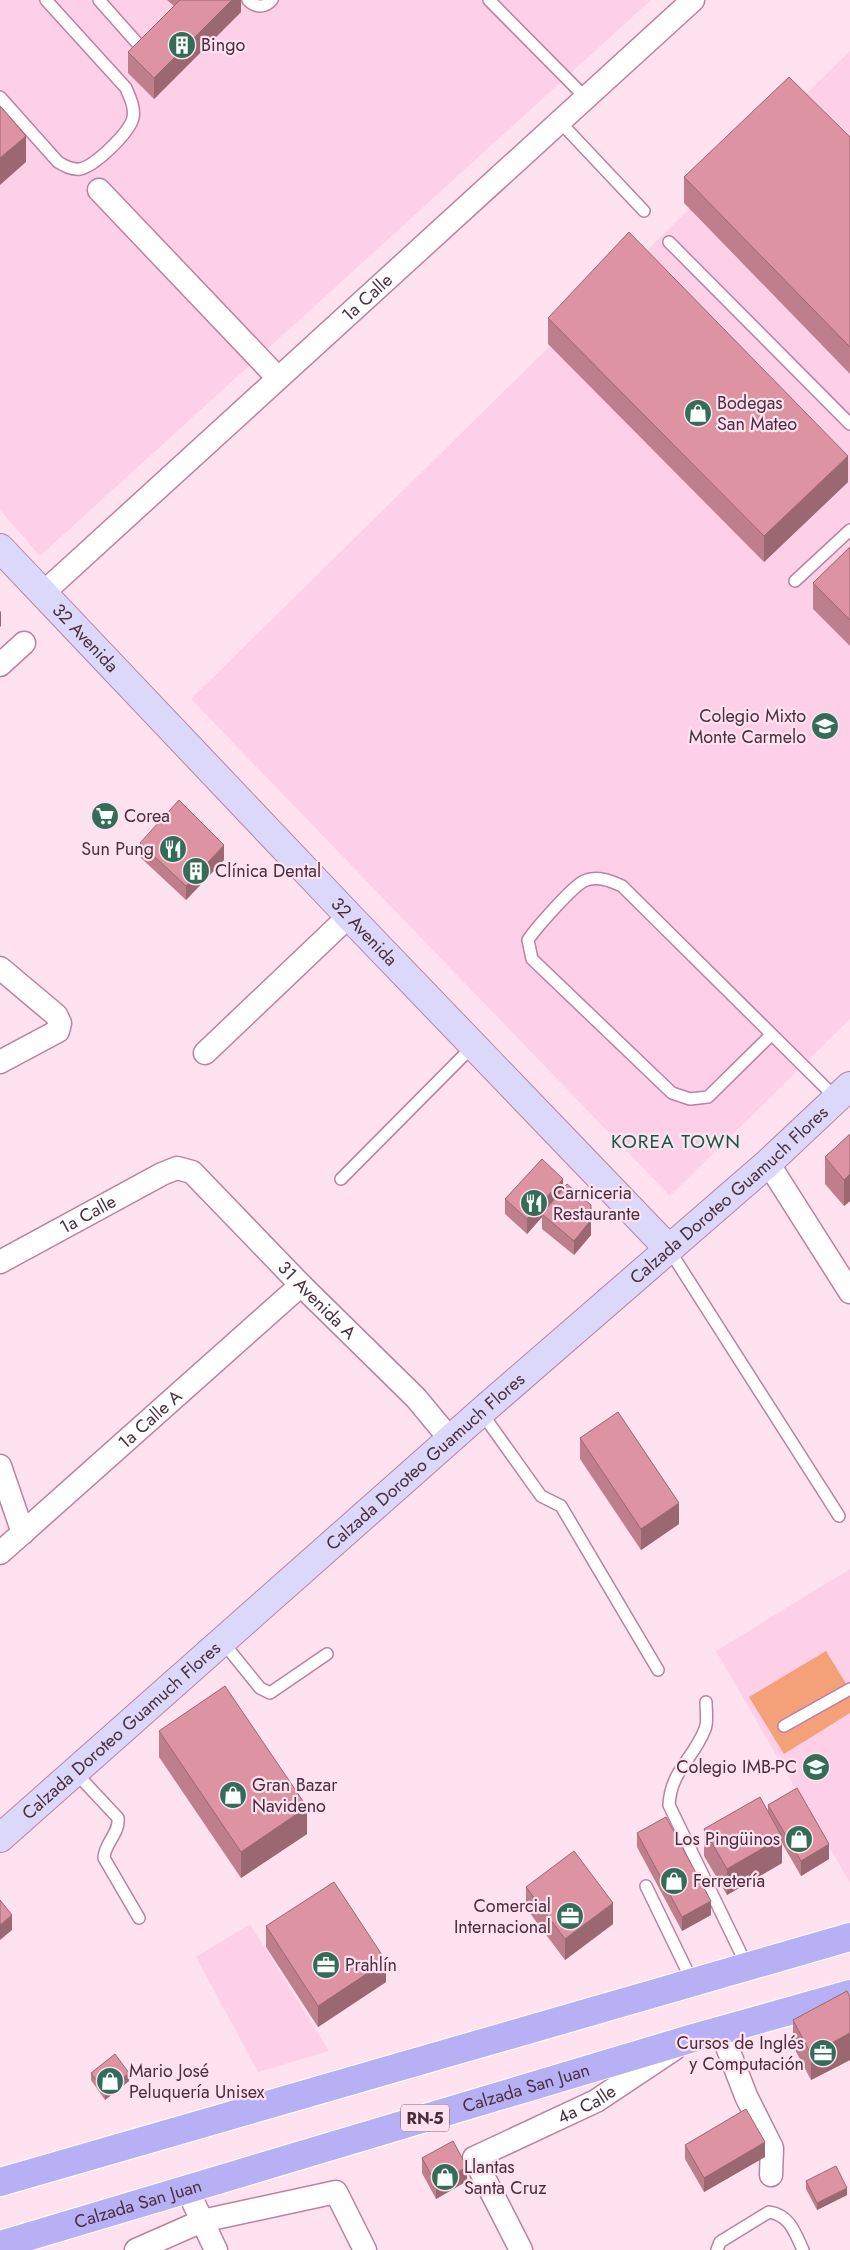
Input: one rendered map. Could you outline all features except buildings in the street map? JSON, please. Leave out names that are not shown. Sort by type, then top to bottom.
[{"type":"main road","name":"32 Avenida","points":[[0,548],[473,1046],[668,1248]]},
{"type":"main road","name":"Calzada Doroteo Guamuch Flores","points":[[0,1838],[450,1439],[768,1163],[843,1093]]},
{"type":"main road","points":[[0,2182],[850,1937]]},
{"type":"main road","name":"Calzada San Juan","points":[[0,2244],[690,2038],[850,1994]]},
{"type":"street","name":"1a Calle","points":[[42,594],[693,0]]},
{"type":"street","points":[[99,190],[278,378]]},
{"type":"street","points":[[0,665],[24,643]]},
{"type":"street","points":[[205,1053],[349,916]]},
{"type":"street","points":[[0,968],[56,1015],[60,1022],[58,1031],[0,1062]]},
{"type":"street","points":[[768,1163],[850,1292]]},
{"type":"street","name":"1a Calle","points":[[0,1262],[178,1168]]},
{"type":"street","name":"31 Avenida A","points":[[178,1168],[192,1172],[301,1286],[416,1398],[450,1439]]},
{"type":"street","name":"1a Calle A","points":[[0,1553],[301,1286]]},
{"type":"street","points":[[0,1466],[23,1533]]},
{"type":"street","points":[[721,2031],[746,2096],[772,2148],[771,2175]]},
{"type":"street","name":"4a Calle","points":[[520,2250],[474,2158],[596,2101],[690,2038]]},
{"type":"street","points":[[187,2189],[216,2250]]},
{"type":"street","points":[[136,2250],[202,2221],[336,2192],[365,2250]]},
{"type":"lane","points":[[0,97],[58,162],[66,167],[80,169],[93,162],[125,133],[133,118],[133,104],[126,88],[46,0]]},
{"type":"lane","points":[[99,0],[138,44]]},
{"type":"lane","points":[[248,0],[260,7],[267,6],[272,0]]},
{"type":"lane","points":[[489,0],[586,98]]},
{"type":"lane","points":[[560,122],[644,211]]},
{"type":"lane","points":[[669,242],[850,424]]},
{"type":"lane","points":[[795,581],[850,530]]},
{"type":"lane","points":[[771,1035],[708,1097],[690,1099],[672,1093],[532,959],[528,940],[540,923],[584,881],[605,879],[622,886],[771,1035],[843,1093]]},
{"type":"lane","points":[[341,1179],[473,1046]]},
{"type":"lane","points":[[668,1248],[840,1516]]},
{"type":"lane","points":[[481,1412],[541,1496],[561,1506],[658,1670]]},
{"type":"lane","points":[[222,1641],[260,1688],[270,1693],[327,1654]]},
{"type":"lane","points":[[784,1726],[850,1689]]},
{"type":"lane","points":[[706,1702],[706,1728],[690,1757],[674,1776],[670,1790],[669,1805],[747,1966]]},
{"type":"lane","points":[[74,1771],[118,1818],[116,1829],[104,1851],[104,1858],[139,1918]]},
{"type":"lane","points":[[646,1886],[692,1981]]},
{"type":"lane","points":[[717,2250],[720,2242],[769,2212],[780,2213],[789,2221],[804,2250]]},
{"type":"shaded area","points":[[0,0],[651,0],[40,556],[0,510]]},
{"type":"shaded area","points":[[850,51],[850,1019],[670,1196],[191,699]]},
{"type":"shaded area","name":"Colegio IMB-PC","points":[[850,1569],[850,1883],[716,1651]]},
{"type":"shaded area","points":[[826,1651],[850,1690],[850,1713],[784,1754],[749,1697]]},
{"type":"shaded area","points":[[250,1924],[329,2051],[258,2072],[196,1957]]},
{"type":"place","name":"Bingo","points":[[182,45]]},
{"type":"place","name":"Bodegas San Mateo","points":[[698,413]]},
{"type":"place","name":"Colegio Mixto Monte Carmelo","points":[[825,726]]},
{"type":"place","name":"Corea","points":[[105,816]]},
{"type":"place","name":"Sun Pung","points":[[173,849]]},
{"type":"place","name":"Clínica Dental","points":[[196,871]]},
{"type":"place","name":"Carniceria Restaurante","points":[[534,1203]]},
{"type":"place","name":"Colegio IMB-PC","points":[[816,1767]]},
{"type":"place","name":"Gran Bazar Navideno","points":[[233,1795]]},
{"type":"place","name":"Los Pingüinos","points":[[799,1839]]},
{"type":"place","name":"Ferretería","points":[[674,1881]]},
{"type":"place","name":"Comercial Internacional","points":[[570,1916]]},
{"type":"place","name":"Prahlín","points":[[326,1965]]},
{"type":"place","name":"Cursos de Inglés y Computación","points":[[823,2053]]},
{"type":"place","name":"Mario José Peluquería Unisex","points":[[110,2081]]},
{"type":"place","name":"Llantas Santa Cruz","points":[[445,2177]]},
{"type":"district","name":"KOREA TOWN","points":[[676,1141]]}]
